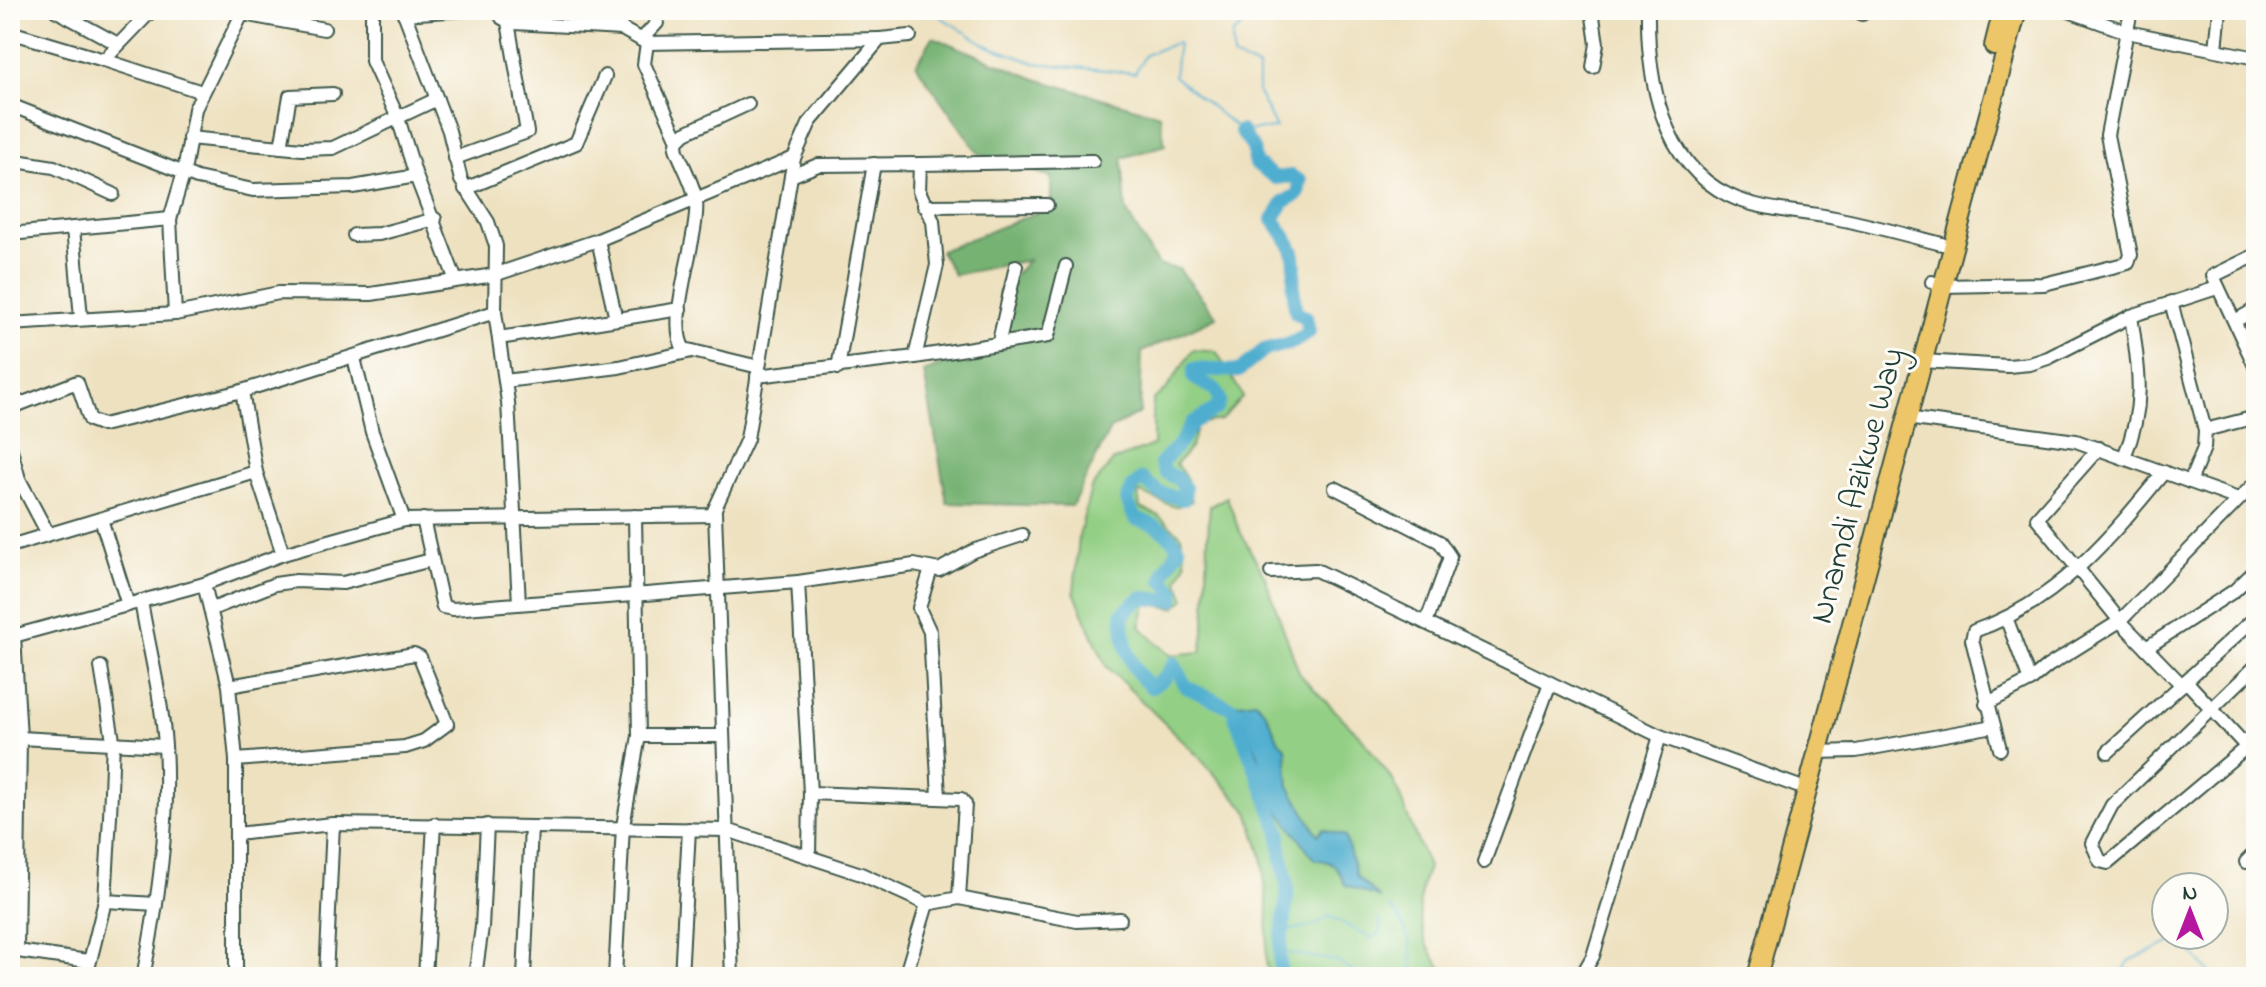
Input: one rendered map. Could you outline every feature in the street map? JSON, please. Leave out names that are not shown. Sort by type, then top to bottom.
[{"type":"highway","name":"Nnamdi Azikwe Way","points":[[1757,977],[1922,361],[1942,244],[2003,10]]},
{"type":"highway","name":"Nnamdi Azikwe Way","points":[[1745,977],[1937,284],[2017,10]]},
{"type":"street","points":[[55,10],[118,44]]},
{"type":"street","points":[[104,60],[152,10]]},
{"type":"street","points":[[372,10],[372,61],[398,118],[416,176],[455,278]]},
{"type":"street","points":[[462,10],[404,12],[437,99],[465,189],[493,233],[496,246],[495,312],[505,381],[517,517],[519,603]]},
{"type":"street","points":[[455,158],[527,132],[508,22],[499,10]]},
{"type":"street","points":[[611,10],[622,29]]},
{"type":"street","points":[[655,10],[657,23],[644,42],[644,64],[678,140]]},
{"type":"street","points":[[1592,10],[1597,44],[1593,67]]},
{"type":"street","points":[[1648,10],[1661,119],[1689,164],[1709,183],[1742,201],[1854,221],[1942,244]]},
{"type":"street","points":[[2066,10],[2127,32],[2256,58]]},
{"type":"street","points":[[1937,284],[2044,284],[2128,263],[2131,255],[2107,135],[2131,10]]},
{"type":"street","points":[[2216,49],[2220,10]]},
{"type":"street","points":[[175,314],[170,219],[202,92],[244,12],[324,29]]},
{"type":"street","points":[[508,22],[622,29],[644,42],[910,36]]},
{"type":"street","points":[[10,32],[202,92]]},
{"type":"street","points":[[732,977],[715,512],[747,439],[794,158],[810,122],[880,39]]},
{"type":"street","points":[[465,189],[576,143],[605,76]]},
{"type":"street","points":[[281,147],[290,96],[333,94]]},
{"type":"street","points":[[189,138],[281,147],[333,148],[437,99]]},
{"type":"street","points":[[748,104],[685,133],[678,140],[676,148],[696,202],[680,309],[680,342],[684,349],[758,371],[838,368],[999,341],[1048,336],[1066,266]]},
{"type":"street","points":[[10,105],[184,172],[253,190],[353,187],[416,176]]},
{"type":"street","points":[[10,324],[175,314],[279,293],[371,294],[455,278],[494,275],[598,240],[696,202],[794,158]]},
{"type":"street","points":[[10,160],[54,167],[113,194]]},
{"type":"street","points":[[791,176],[818,165],[1093,161]]},
{"type":"street","points":[[838,368],[874,164]]},
{"type":"street","points":[[915,357],[937,265],[933,221],[919,191],[920,164]]},
{"type":"street","points":[[924,206],[1047,205]]},
{"type":"street","points":[[10,234],[170,219]]},
{"type":"street","points":[[354,235],[379,234],[435,219]]},
{"type":"street","points":[[73,228],[81,318]]},
{"type":"street","points":[[598,240],[616,319]]},
{"type":"street","points":[[2256,255],[2213,276],[2256,368]]},
{"type":"street","points":[[999,341],[1016,266]]},
{"type":"street","points":[[1922,361],[2008,366],[2030,364],[2131,316],[2217,288]]},
{"type":"street","points":[[2171,302],[2205,430],[2204,448],[2190,482]]},
{"type":"street","points":[[499,338],[680,309]]},
{"type":"street","points":[[2235,321],[2256,309]]},
{"type":"street","points":[[10,408],[77,382],[90,420],[103,425],[242,391],[495,312]]},
{"type":"street","points":[[2124,457],[2137,427],[2140,396],[2131,316]]},
{"type":"street","points":[[505,381],[619,367],[693,351]]},
{"type":"street","points":[[354,358],[372,432],[404,520]]},
{"type":"street","points":[[242,391],[256,472],[283,554]]},
{"type":"street","points":[[2205,430],[2256,417]]},
{"type":"street","points":[[1906,418],[2054,436],[2099,448],[2238,499]]},
{"type":"street","points":[[10,446],[19,479],[48,534]]},
{"type":"street","points":[[2099,448],[2037,518],[2120,621],[2146,648],[2211,707],[2253,747],[2108,863],[2100,861],[2092,843],[2112,805],[2211,707],[2256,666]]},
{"type":"street","points":[[10,546],[256,472]]},
{"type":"street","points":[[2000,749],[1986,704],[1972,635],[1974,631],[2007,620],[2078,569],[2102,547],[2164,472]]},
{"type":"street","points":[[1986,704],[2030,681],[2048,666],[2120,621],[2256,482]]},
{"type":"street","points":[[1335,488],[1440,542],[1447,549],[1450,557],[1426,623]]},
{"type":"street","points":[[88,961],[14,950],[20,738],[12,637],[204,584],[283,554],[404,520],[708,516],[715,512]]},
{"type":"street","points":[[615,977],[623,826],[639,736],[635,516]]},
{"type":"street","points":[[101,519],[134,603],[165,746],[163,840],[143,977]]},
{"type":"street","points":[[423,519],[443,607],[798,582],[914,565],[939,570],[960,557],[1022,535]]},
{"type":"street","points":[[212,609],[275,584],[296,581],[343,583],[431,560]]},
{"type":"street","points":[[931,569],[919,608],[930,632],[939,797]]},
{"type":"street","points":[[1271,572],[1316,570],[1660,736],[1797,786]]},
{"type":"street","points":[[2146,648],[2234,591],[2256,570]]},
{"type":"street","points":[[798,582],[810,793],[809,856]]},
{"type":"street","points":[[204,584],[229,686],[236,760],[236,977]]},
{"type":"street","points":[[2108,752],[2256,617]]},
{"type":"street","points":[[2007,620],[2030,681]]},
{"type":"street","points":[[229,686],[414,654],[420,657],[447,724],[424,741],[405,747],[236,760]]},
{"type":"street","points":[[86,977],[105,901],[113,740],[101,667]]},
{"type":"street","points":[[1484,862],[1550,683]]},
{"type":"street","points":[[1815,752],[1856,751],[1994,726]]},
{"type":"street","points":[[639,736],[722,736]]},
{"type":"street","points":[[1585,970],[1593,956],[1660,736]]},
{"type":"street","points":[[20,738],[113,740],[165,746]]},
{"type":"street","points":[[810,793],[961,799],[965,804],[959,898]]},
{"type":"street","points":[[236,834],[333,824],[623,826],[727,830],[809,856],[927,904],[959,898],[1077,921],[1120,919]]},
{"type":"street","points":[[326,977],[333,824]]},
{"type":"street","points":[[425,977],[434,824]]},
{"type":"street","points":[[475,977],[482,927],[487,825]]},
{"type":"street","points":[[524,977],[531,827]]},
{"type":"street","points":[[681,977],[689,829]]},
{"type":"street","points":[[2246,862],[2256,852]]},
{"type":"street","points":[[105,901],[156,904]]},
{"type":"street","points":[[905,977],[927,904]]},
{"type":"green space","points":[[933,37],[1036,79],[1160,115],[1165,145],[1122,158],[1126,211],[1158,265],[1179,269],[1217,317],[1142,352],[1140,413],[1110,429],[1072,506],[947,503],[924,372],[1006,340],[999,292],[1028,260],[954,275],[940,251],[1051,207],[1051,177],[979,154],[916,65]]},
{"type":"green space","points":[[1193,350],[1216,351],[1243,396],[1221,420],[1197,424],[1191,447],[1176,464],[1187,479],[1192,501],[1175,507],[1138,492],[1140,508],[1158,515],[1181,535],[1186,563],[1178,580],[1185,599],[1175,608],[1146,604],[1140,627],[1170,655],[1201,652],[1206,615],[1210,506],[1227,497],[1239,530],[1264,575],[1300,675],[1362,738],[1394,782],[1428,867],[1420,896],[1425,939],[1439,965],[1450,977],[1269,977],[1266,961],[1268,912],[1262,857],[1248,811],[1197,755],[1106,666],[1074,592],[1079,536],[1091,488],[1113,461],[1153,445],[1153,400],[1165,391]]},
{"type":"water","points":[[1255,701],[1265,711],[1286,749],[1289,786],[1318,835],[1323,829],[1345,836],[1357,877],[1380,898],[1345,885],[1334,866],[1315,860],[1264,791],[1258,754],[1232,704]]},
{"type":"waterway","points":[[929,10],[988,46],[1035,63],[1135,73],[1145,55],[1178,42],[1174,76],[1241,131],[1276,128],[1258,93],[1258,68],[1233,57],[1232,35],[1258,13],[1282,19],[1289,10]]},
{"type":"waterway","points":[[1241,131],[1253,148],[1255,163],[1276,178],[1291,176],[1300,181],[1298,194],[1284,202],[1273,219],[1291,247],[1295,266],[1296,313],[1306,317],[1309,332],[1294,342],[1264,350],[1239,371],[1194,369],[1194,378],[1215,389],[1220,400],[1216,409],[1192,423],[1180,443],[1161,463],[1165,472],[1178,479],[1185,488],[1184,499],[1160,493],[1142,479],[1133,487],[1127,500],[1135,519],[1161,529],[1179,549],[1163,580],[1174,591],[1173,600],[1141,598],[1123,613],[1123,624],[1132,663],[1151,687],[1165,678],[1174,663],[1186,687],[1232,708],[1280,833],[1287,888],[1281,977]]},
{"type":"waterway","points":[[1390,907],[1401,921],[1410,943],[1412,969],[1402,977]]},
{"type":"waterway","points":[[1285,931],[1316,925],[1329,916],[1371,938],[1381,932],[1379,918]]},
{"type":"waterway","points":[[2121,977],[2129,961],[2174,941],[2182,941],[2214,977]]},
{"type":"waterway","points":[[1289,953],[1337,961],[1360,977]]}]
